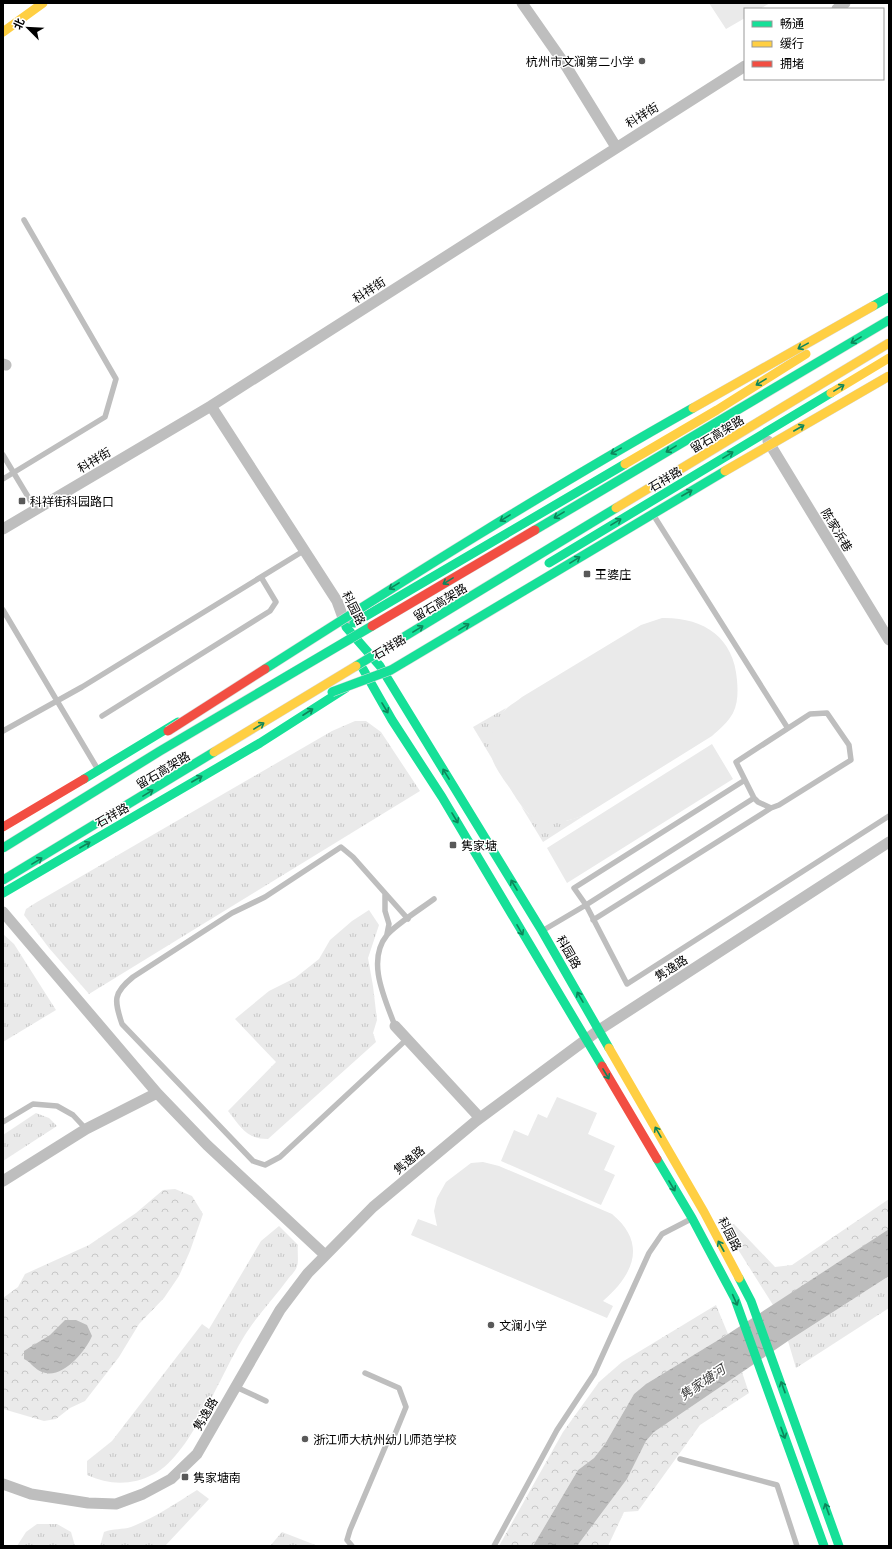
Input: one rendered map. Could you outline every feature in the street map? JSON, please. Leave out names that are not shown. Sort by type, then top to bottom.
[{"type":"main road","points":[[3,32],[43,3]]},
{"type":"main road","points":[[3,833],[228,694],[391,588],[602,459],[889,297]]},
{"type":"main road","points":[[3,827],[98,770],[717,410],[889,302]]},
{"type":"main road","name":"留石高架路","points":[[3,848],[160,751],[889,320]]},
{"type":"main road","name":"留石高架路","points":[[3,880],[889,343]]},
{"type":"main road","name":"石祥路","points":[[540,569],[889,358]]},
{"type":"main road","points":[[289,708],[391,670],[639,521],[889,376]]},
{"type":"main road","name":"石祥路","points":[[3,893],[260,743],[365,675],[480,606]]},
{"type":"main road","points":[[346,627],[365,675],[442,797],[692,1218],[735,1299],[821,1545]]},
{"type":"main road","name":"科园路","points":[[346,627],[380,666],[542,931],[704,1212],[752,1304],[840,1546]]},
{"type":"street","points":[[522,3],[566,66],[616,147]]},
{"type":"street","name":"科祥街","points":[[3,529],[211,406],[744,67]]},
{"type":"street","name":"科园路","points":[[211,406],[337,601],[346,627]]},
{"type":"street","name":"陈家浜巷","points":[[763,434],[889,640]]},
{"type":"street","name":"隽逸路","points":[[3,1484],[31,1494],[88,1503],[116,1504],[143,1494],[171,1479],[197,1454],[280,1310],[308,1273],[373,1207],[480,1118],[599,1030],[889,842]]},
{"type":"street","points":[[3,912],[157,1093],[207,1145],[325,1255]]},
{"type":"street","points":[[395,1026],[480,1118]]},
{"type":"street","points":[[3,1181],[86,1129],[157,1093]]},
{"type":"lane","points":[[3,479],[105,417],[116,378],[24,220]]},
{"type":"lane","points":[[3,455],[36,510]]},
{"type":"lane","points":[[646,504],[787,727]]},
{"type":"lane","points":[[3,731],[56,701],[305,550]]},
{"type":"lane","points":[[102,716],[270,611],[276,602],[261,577]]},
{"type":"lane","points":[[3,610],[98,770]]},
{"type":"lane","points":[[593,920],[771,808],[780,805],[851,760],[849,745],[827,712],[810,714],[787,727],[736,762],[754,798],[758,802],[771,808]]},
{"type":"lane","points":[[745,780],[574,888],[586,906],[627,984],[889,816]]},
{"type":"lane","points":[[542,931],[586,906],[754,798]]},
{"type":"lane","points":[[407,1039],[280,1157],[265,1165],[253,1161],[122,1024],[116,1004],[121,987],[133,977],[232,913],[265,897],[341,847],[353,857],[408,919]]},
{"type":"lane","points":[[385,894],[385,911],[389,924],[387,934],[379,948],[377,968],[395,1026]]},
{"type":"lane","points":[[387,934],[434,899]]},
{"type":"lane","points":[[3,1122],[33,1104],[57,1106],[73,1114],[86,1129]]},
{"type":"lane","points":[[494,1546],[557,1430],[594,1374],[649,1253],[662,1234],[704,1212]]},
{"type":"lane","points":[[352,1546],[348,1540],[350,1530],[386,1445],[395,1434],[406,1407],[399,1388],[366,1373]]},
{"type":"lane","points":[[236,1387],[266,1401]]},
{"type":"lane","points":[[680,1459],[777,1485],[797,1546]]},
{"type":"lane","points":[[821,1545],[837,1536]]},
{"type":"green space","points":[[709,3],[770,3],[762,8],[744,8],[744,19],[726,29]]},
{"type":"green space","points":[[662,618],[691,621],[714,632],[723,641],[730,652],[735,665],[737,680],[737,701],[731,716],[712,736],[585,815],[555,823],[534,818],[521,805],[493,761],[491,755],[491,740],[498,719],[507,708],[522,697],[641,625]]},
{"type":"green space","points":[[506,708],[494,734],[492,748],[494,762],[473,727]]},
{"type":"green space","points":[[355,721],[366,721],[381,732],[420,791],[89,994],[49,948],[24,915],[26,909],[37,902],[332,731]]},
{"type":"green space","points":[[712,744],[733,779],[567,883],[547,848]]},
{"type":"green space","points":[[521,806],[529,814],[566,821],[585,815],[543,842]]},
{"type":"green space","points":[[369,910],[379,925],[368,958],[377,1020],[373,1033],[376,1042],[268,1139],[254,1137],[241,1127],[228,1111],[276,1062],[235,1019],[269,991],[295,978],[319,959],[330,940],[352,921]]},
{"type":"green space","points":[[3,934],[14,944],[56,1010],[3,1042]]},
{"type":"green space","points":[[557,1097],[597,1113],[588,1134],[615,1146],[604,1170],[615,1175],[601,1205],[501,1161],[514,1130],[528,1136],[538,1114],[547,1118]]},
{"type":"green space","points":[[36,1113],[49,1118],[57,1126],[3,1161],[3,1135]]},
{"type":"green space","points":[[483,1162],[499,1166],[612,1214],[623,1225],[630,1237],[633,1248],[632,1259],[629,1270],[622,1281],[603,1301],[613,1306],[607,1318],[411,1235],[418,1219],[437,1226],[434,1211],[437,1198],[446,1182],[471,1163]]},
{"type":"green space","points":[[175,1189],[192,1196],[203,1214],[190,1251],[179,1276],[164,1298],[139,1324],[119,1357],[85,1401],[70,1408],[56,1419],[44,1421],[3,1409],[3,1298],[18,1287],[25,1274],[89,1245],[136,1213],[163,1190]]},
{"type":"green space","points":[[889,1199],[889,1229],[773,1305],[722,1224],[734,1224],[775,1267],[792,1265]]},
{"type":"green space","points":[[279,1226],[298,1245],[298,1261],[296,1268],[249,1329],[206,1408],[182,1448],[168,1464],[154,1474],[137,1481],[120,1483],[104,1481],[87,1475],[87,1461],[112,1441],[202,1324],[209,1329],[261,1241]]},
{"type":"green space","points":[[889,1276],[889,1308],[796,1368],[788,1341]]},
{"type":"green space","points":[[716,1305],[728,1334],[646,1384],[634,1394],[605,1444],[594,1458],[578,1470],[533,1546],[499,1546],[563,1432],[599,1382],[622,1362]]},
{"type":"green space","points":[[742,1372],[749,1393],[700,1425],[638,1511],[624,1512],[608,1546],[577,1546],[627,1479],[646,1441],[654,1432]]},
{"type":"green space","points":[[197,1490],[209,1499],[165,1546],[100,1546],[104,1532],[128,1528],[140,1523],[165,1510]]},
{"type":"green space","points":[[37,1524],[57,1524],[71,1532],[75,1546],[17,1546],[26,1532]]},
{"type":"green space","points":[[282,1532],[318,1546],[270,1546]]},
{"type":"water","name":"隽家塘河","points":[[889,1229],[889,1276],[788,1341],[654,1432],[646,1441],[627,1479],[577,1546],[533,1546],[578,1470],[594,1458],[605,1444],[634,1394],[646,1384],[728,1334]]},
{"type":"water","points":[[65,1320],[76,1320],[87,1325],[92,1336],[89,1342],[78,1357],[65,1368],[57,1372],[50,1373],[39,1371],[24,1359],[24,1351],[50,1335]]},
{"type":"traffic: fast","points":[[873,306],[889,297]]},
{"type":"traffic: fast","points":[[535,530],[889,320]]},
{"type":"traffic: fast","points":[[549,563],[831,393]]},
{"type":"traffic: fast","points":[[265,669],[424,568],[584,471],[693,408]]},
{"type":"traffic: fast","points":[[354,623],[625,464]]},
{"type":"traffic: fast","points":[[332,692],[391,670],[725,471]]},
{"type":"traffic: fast","points":[[356,666],[616,508]]},
{"type":"traffic: fast","points":[[3,848],[160,751],[372,626]]},
{"type":"traffic: fast","points":[[346,627],[380,666],[542,931],[609,1048]]},
{"type":"traffic: fast","points":[[363,669],[392,720],[442,797],[602,1066]]},
{"type":"traffic: fast","points":[[3,893],[260,743],[346,688]]},
{"type":"traffic: fast","points":[[84,779],[178,722]]},
{"type":"traffic: fast","points":[[3,880],[214,752]]},
{"type":"traffic: fast","points":[[657,1159],[692,1218],[735,1299],[824,1546]]},
{"type":"traffic: fast","points":[[739,1278],[751,1301],[839,1546]]},
{"type":"traffic: slow","points":[[3,32],[43,3]]},
{"type":"traffic: slow","points":[[693,408],[873,306]]},
{"type":"traffic: slow","points":[[616,508],[889,343]]},
{"type":"traffic: slow","points":[[625,464],[717,410],[806,354]]},
{"type":"traffic: slow","points":[[831,393],[889,358]]},
{"type":"traffic: slow","points":[[725,471],[889,376]]},
{"type":"traffic: slow","points":[[214,752],[356,666]]},
{"type":"traffic: slow","points":[[609,1048],[704,1212],[739,1278]]},
{"type":"traffic: jam","points":[[372,626],[535,530]]},
{"type":"traffic: jam","points":[[168,731],[265,669]]},
{"type":"traffic: jam","points":[[3,827],[84,779]]},
{"type":"traffic: jam","points":[[602,1066],[657,1159]]},
{"type":"place","name":"杭州市文澜第二小学","points":[[642,61]]},
{"type":"place","name":"科祥街科园路口","points":[[22,501]]},
{"type":"place","name":"王婆庄","points":[[587,574]]},
{"type":"place","name":"隽家塘","points":[[453,845]]},
{"type":"place","name":"文澜小学","points":[[491,1325]]},
{"type":"place","name":"浙江师大杭州幼儿师范学校","points":[[305,1439]]},
{"type":"place","name":"隽家塘南","points":[[185,1477]]}]
